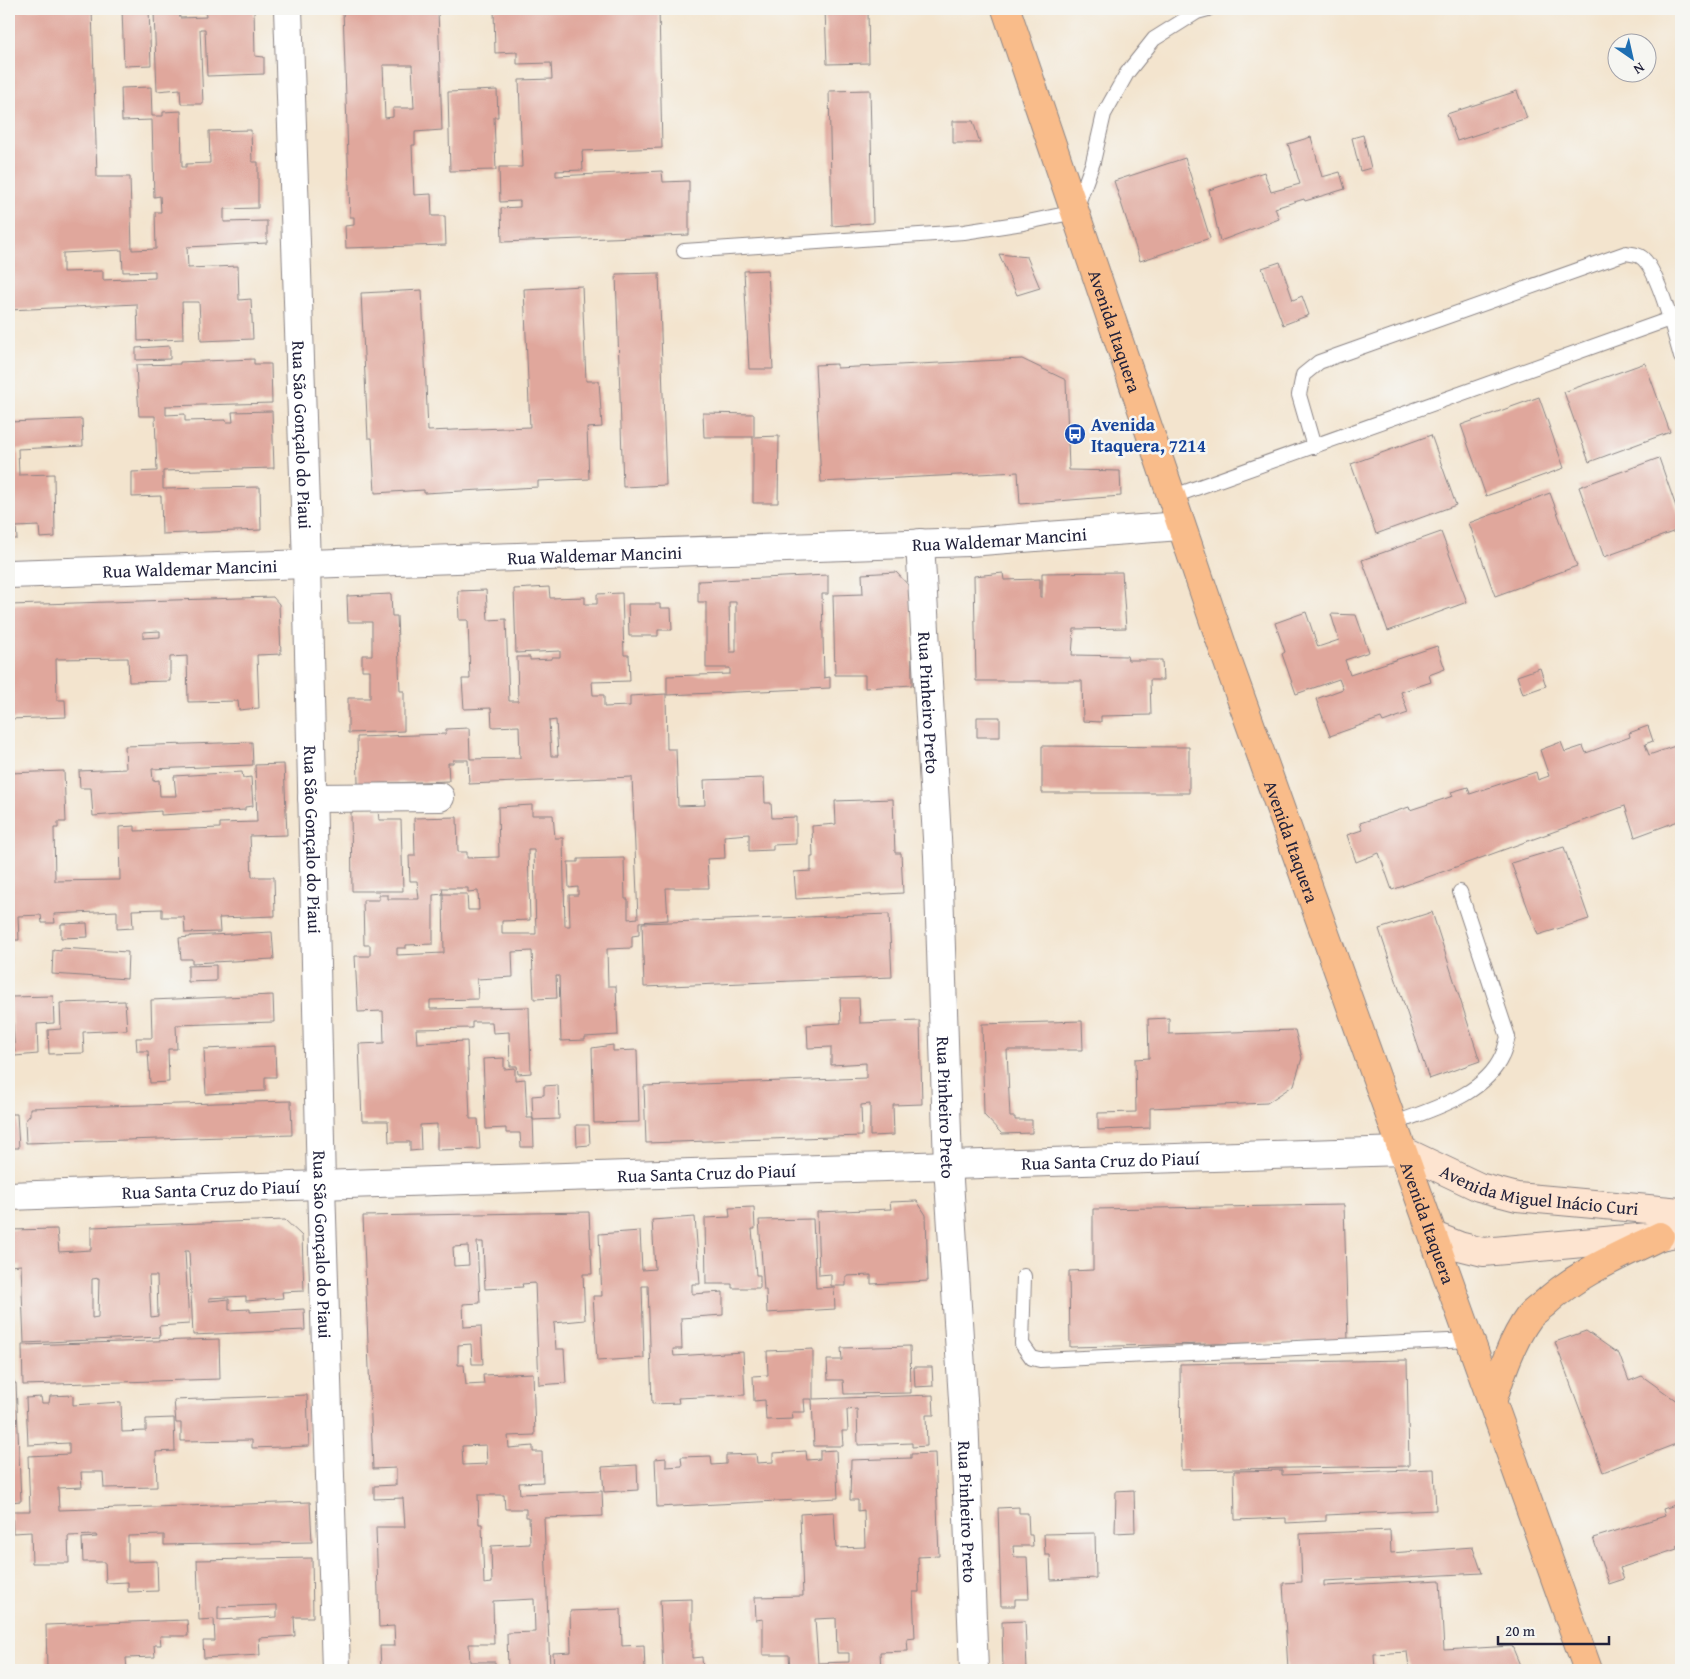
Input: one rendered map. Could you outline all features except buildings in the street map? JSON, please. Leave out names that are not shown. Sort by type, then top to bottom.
[{"type":"main road","name":"Avenida Itaquera","points":[[1006,9],[1180,526],[1588,1670]]},
{"type":"main road","points":[[1492,1402],[1498,1381],[1513,1346],[1530,1317],[1560,1289],[1593,1268],[1670,1234]]},
{"type":"street","name":"Rua São Gonçalo do Piaui","points":[[288,9],[307,564],[321,1185],[336,1670]]},
{"type":"street","name":"Rua Waldemar Mancini","points":[[9,574],[969,542],[1180,526]]},
{"type":"street","name":"Rua Pinheiro Preto","points":[[920,543],[938,856],[948,1165],[964,1415],[974,1670]]},
{"type":"street","points":[[312,798],[440,797]]},
{"type":"street","name":"Rua Santa Cruz do Piauí","points":[[9,1196],[1403,1151]]},
{"type":"street","name":"Avenida Miguel Inácio Curi","points":[[1403,1151],[1479,1187],[1517,1197],[1681,1212]]},
{"type":"street","name":"Avenida Miguel Inácio Curi","points":[[1434,1236],[1459,1246],[1483,1252],[1670,1234]]},
{"type":"lane","points":[[684,251],[964,232],[1023,223],[1075,212],[1093,162],[1104,114],[1127,73],[1154,39],[1197,12],[1208,9]]},
{"type":"lane","points":[[1314,447],[1299,395],[1303,375],[1319,362],[1626,253],[1640,256],[1651,268],[1670,318],[1681,357]]},
{"type":"lane","points":[[1171,498],[1670,318]]},
{"type":"lane","points":[[1393,1124],[1449,1102],[1474,1088],[1491,1074],[1502,1056],[1508,1037],[1460,892]]},
{"type":"lane","points":[[1024,1276],[1022,1344],[1032,1358],[1040,1360],[1470,1340]]},
{"type":"place","name":"Avenida Itaquera, 7214","points":[[1075,434]]}]
